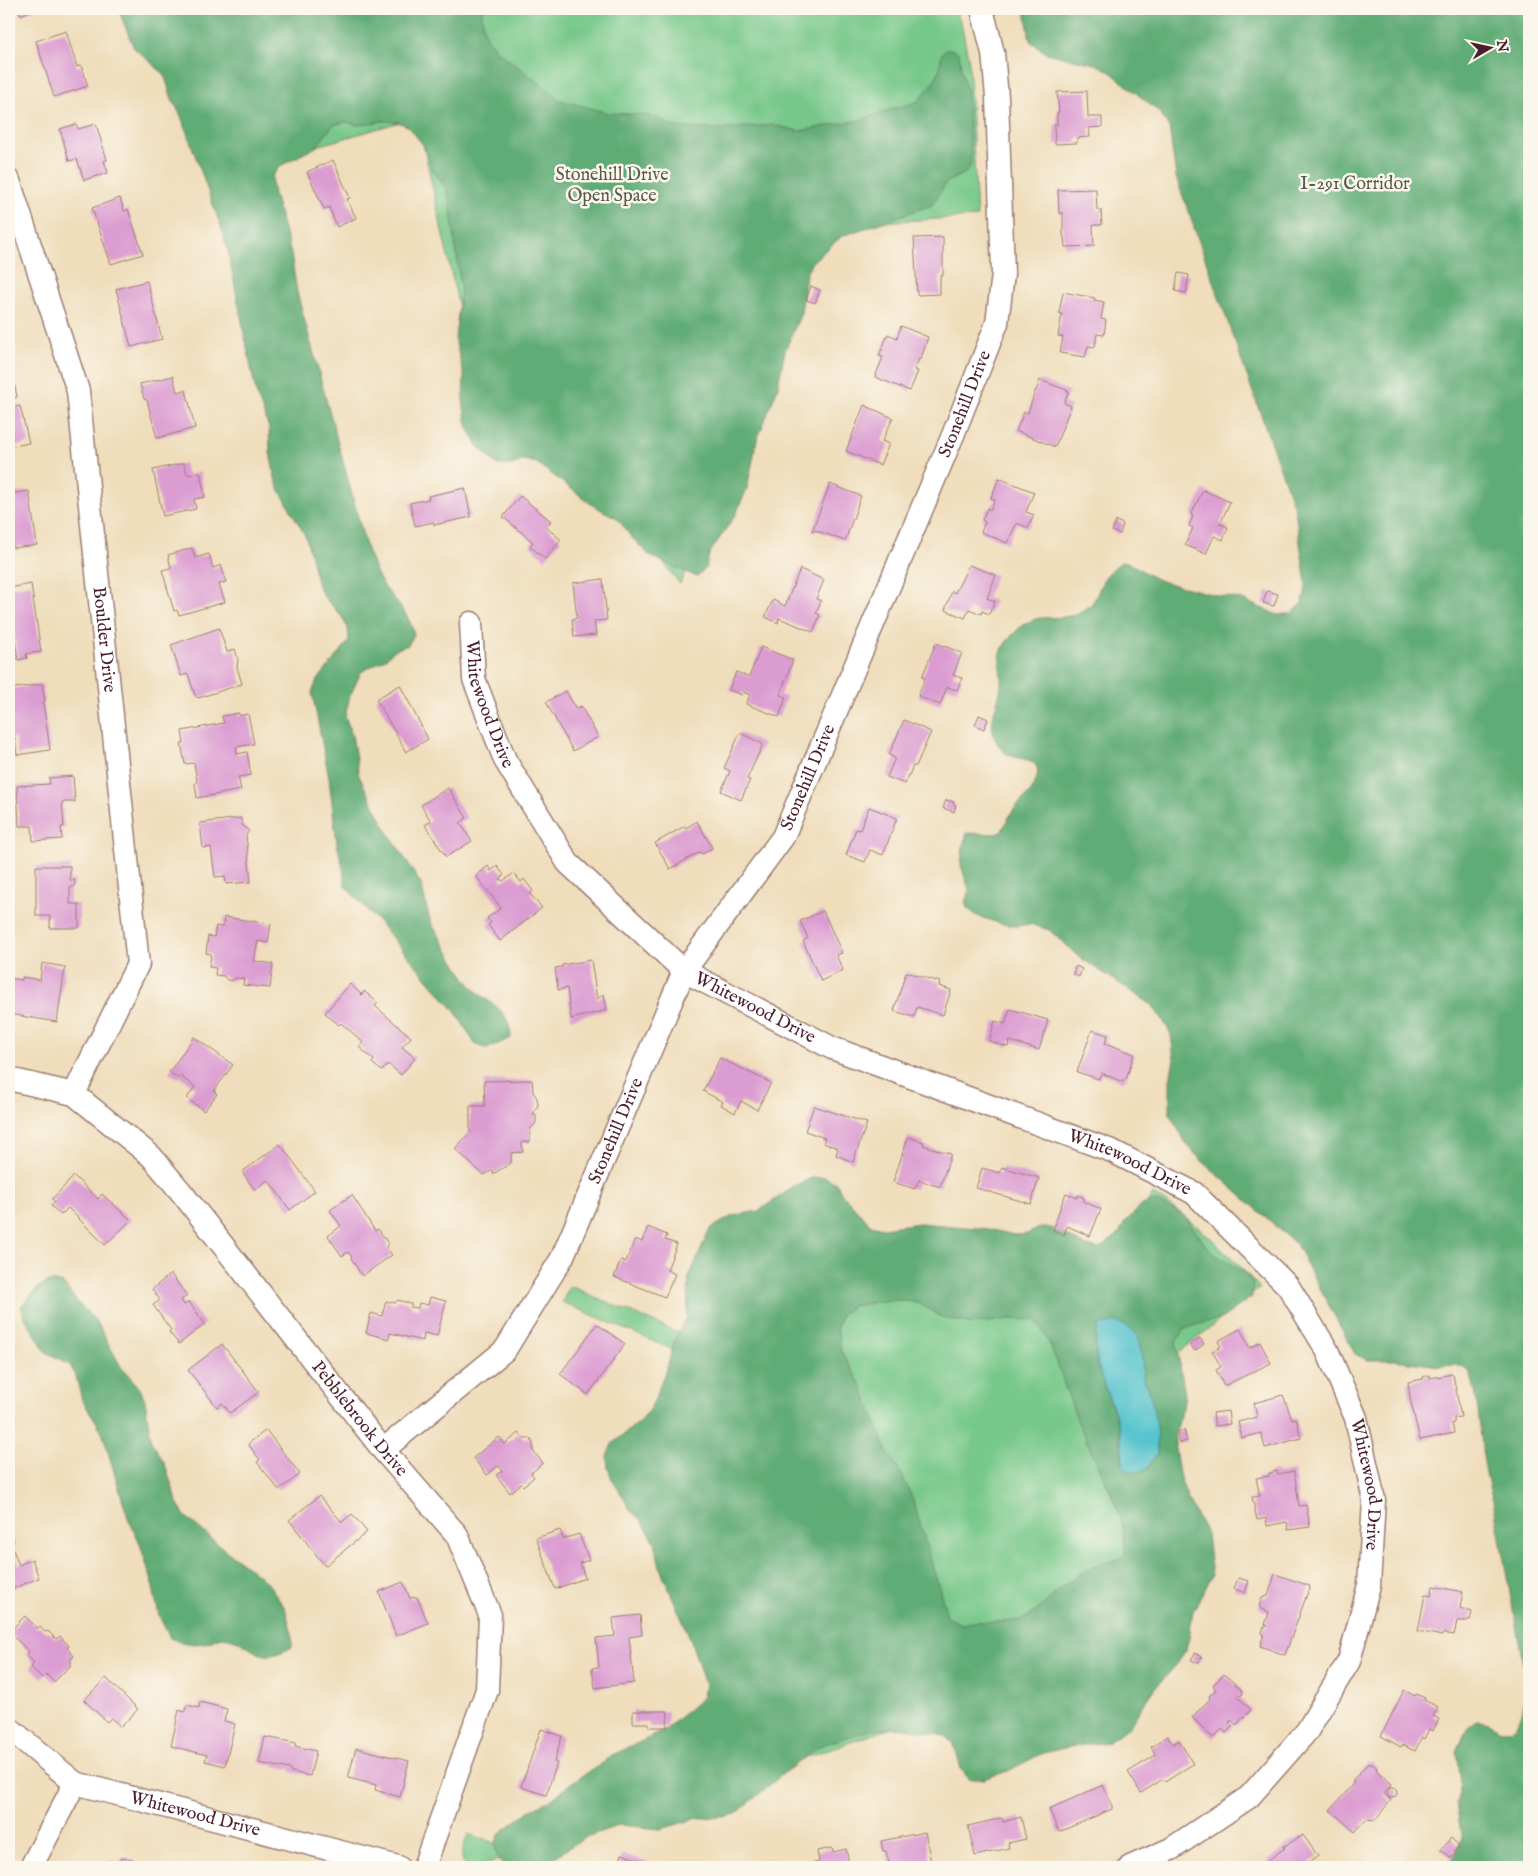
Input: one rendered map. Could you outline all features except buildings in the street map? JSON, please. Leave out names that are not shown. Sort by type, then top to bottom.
[{"type":"street","name":"Stonehill Drive","points":[[383,1450],[505,1350],[562,1258],[684,971],[783,837],[954,435],[997,323],[1003,274],[993,53],[982,9]]},
{"type":"street","name":"Boulder Drive","points":[[9,181],[78,392],[138,964],[74,1094]]},
{"type":"street","name":"Whitewood Drive","points":[[471,623],[474,679],[505,760],[568,863],[684,971],[832,1048],[1112,1151],[1194,1193],[1288,1286],[1327,1350],[1356,1418],[1374,1500],[1369,1585],[1349,1661],[1307,1731],[1249,1798],[1171,1849],[1130,1867]]},
{"type":"street","name":"Pebblebrook Drive","points":[[9,1079],[74,1094],[151,1156],[383,1450],[456,1536],[490,1615],[487,1690],[424,1867]]},
{"type":"street","name":"Whitewood Drive","points":[[9,1728],[75,1783],[398,1867]]},
{"type":"street","points":[[31,1867],[75,1783]]},
{"type":"green space","name":"Stonehill Drive Open Space","points":[[118,9],[482,9],[483,27],[488,39],[496,50],[560,100],[609,113],[647,115],[660,119],[671,126],[684,128],[722,129],[773,125],[799,131],[860,120],[917,102],[933,83],[939,71],[942,53],[947,49],[959,53],[967,92],[970,167],[965,173],[947,182],[932,205],[842,236],[812,262],[806,274],[801,313],[785,351],[777,390],[757,440],[747,489],[736,514],[709,554],[706,567],[697,577],[650,556],[632,538],[617,518],[594,506],[537,463],[524,460],[512,465],[498,465],[479,448],[467,426],[463,401],[464,376],[455,339],[461,289],[450,203],[447,190],[432,169],[424,146],[408,126],[397,122],[383,121],[358,125],[345,122],[333,125],[316,147],[280,166],[272,177],[273,190],[291,254],[297,292],[367,550],[380,580],[405,613],[414,635],[408,645],[395,650],[385,659],[361,672],[350,696],[345,716],[352,735],[359,776],[387,830],[421,884],[433,926],[471,985],[497,1007],[507,1019],[511,1038],[487,1049],[475,1044],[455,1011],[377,920],[345,886],[337,844],[329,778],[312,692],[317,681],[349,641],[348,629],[342,617],[324,597],[318,586],[306,537],[279,489],[275,478],[270,453],[269,428],[256,393],[228,251],[181,116],[172,99],[164,74],[134,48]]},
{"type":"green space","name":"Stonehill Drive Open Space","points":[[174,9],[956,9],[962,27],[969,62],[977,217],[783,227],[804,274],[680,584],[630,520],[473,372],[417,117],[228,172]]},
{"type":"green space","name":"I-291 Corridor","points":[[1025,9],[1529,9],[1529,1867],[1445,1867],[1453,1859],[1462,1840],[1456,1803],[1461,1784],[1457,1751],[1467,1729],[1477,1721],[1489,1723],[1503,1730],[1511,1729],[1517,1724],[1523,1709],[1525,1690],[1525,1675],[1493,1500],[1486,1474],[1476,1394],[1469,1371],[1457,1365],[1439,1366],[1395,1360],[1367,1360],[1355,1354],[1296,1244],[1200,1159],[1187,1145],[1170,1115],[1170,1080],[1174,1059],[1171,1035],[1152,1005],[1081,958],[1049,930],[1030,924],[1016,926],[1002,924],[977,916],[967,908],[965,902],[969,890],[961,865],[963,845],[967,833],[995,834],[1001,832],[1014,809],[1034,786],[1037,776],[1035,764],[1026,759],[1007,754],[999,746],[994,736],[992,722],[1001,684],[1001,654],[1004,645],[1023,625],[1035,619],[1066,617],[1084,610],[1096,597],[1107,575],[1121,562],[1128,562],[1154,578],[1167,583],[1240,599],[1278,615],[1292,613],[1297,609],[1302,603],[1306,583],[1295,510],[1176,177],[1169,127],[1159,112],[1108,70],[1095,64],[1046,53],[1030,41]]},
{"type":"green space","points":[[825,1177],[836,1183],[843,1195],[871,1225],[883,1228],[920,1223],[988,1229],[1014,1235],[1027,1234],[1039,1228],[1052,1228],[1086,1246],[1099,1249],[1119,1234],[1125,1222],[1142,1205],[1154,1201],[1178,1212],[1188,1221],[1211,1252],[1245,1273],[1253,1283],[1252,1297],[1221,1319],[1183,1330],[1176,1342],[1185,1395],[1175,1434],[1179,1474],[1188,1500],[1207,1535],[1212,1576],[1193,1611],[1185,1651],[1178,1663],[1151,1693],[1129,1727],[1108,1742],[1069,1747],[1043,1753],[1008,1771],[983,1779],[969,1779],[961,1769],[954,1745],[945,1736],[907,1728],[869,1730],[819,1746],[736,1814],[724,1817],[698,1818],[661,1829],[620,1825],[583,1838],[551,1860],[536,1867],[504,1867],[497,1856],[495,1844],[500,1833],[530,1810],[552,1799],[571,1783],[603,1763],[612,1755],[664,1731],[703,1697],[705,1685],[690,1638],[660,1568],[655,1542],[641,1520],[631,1511],[612,1479],[608,1468],[607,1456],[612,1444],[641,1420],[655,1399],[675,1339],[687,1316],[689,1277],[710,1229],[732,1216],[758,1211],[800,1183],[812,1178]],"holes":[[[891,1300],[906,1300],[919,1304],[944,1318],[971,1324],[1009,1319],[1035,1320],[1050,1344],[1077,1418],[1109,1487],[1122,1524],[1125,1556],[1091,1568],[1078,1575],[1038,1610],[1025,1618],[1011,1621],[961,1624],[948,1618],[913,1500],[902,1475],[888,1453],[862,1387],[841,1351],[837,1326],[842,1314],[852,1306]],[[1095,1339],[1142,1356],[1143,1376],[1152,1401],[1157,1427],[1157,1453],[1146,1469],[1123,1465],[1118,1422],[1097,1366]]]},
{"type":"green space","points":[[1153,1194],[1210,1237],[1260,1288],[1082,1430],[1107,1483],[1121,1519],[1126,1548],[1171,1615],[1114,1654],[476,1867],[464,1864],[462,1856],[468,1834],[495,1843],[768,1751],[722,1371],[562,1302],[570,1286],[729,1355],[799,1195],[986,1322],[1009,1319],[1035,1320],[1043,1330],[1055,1353]]},
{"type":"green space","points":[[49,1282],[62,1282],[78,1303],[97,1322],[121,1367],[140,1388],[145,1400],[151,1441],[165,1464],[178,1504],[184,1515],[270,1586],[285,1608],[292,1633],[292,1647],[280,1653],[270,1655],[262,1654],[233,1639],[223,1637],[199,1644],[184,1643],[170,1638],[159,1616],[151,1578],[139,1541],[128,1518],[103,1435],[82,1400],[76,1376],[70,1365],[46,1352],[25,1318],[21,1306],[38,1287]]},
{"type":"water","points":[[1116,1322],[1128,1327],[1137,1336],[1142,1356],[1143,1376],[1152,1401],[1157,1427],[1157,1453],[1146,1469],[1140,1472],[1127,1471],[1123,1465],[1119,1424],[1100,1374],[1096,1352],[1098,1326]]}]
